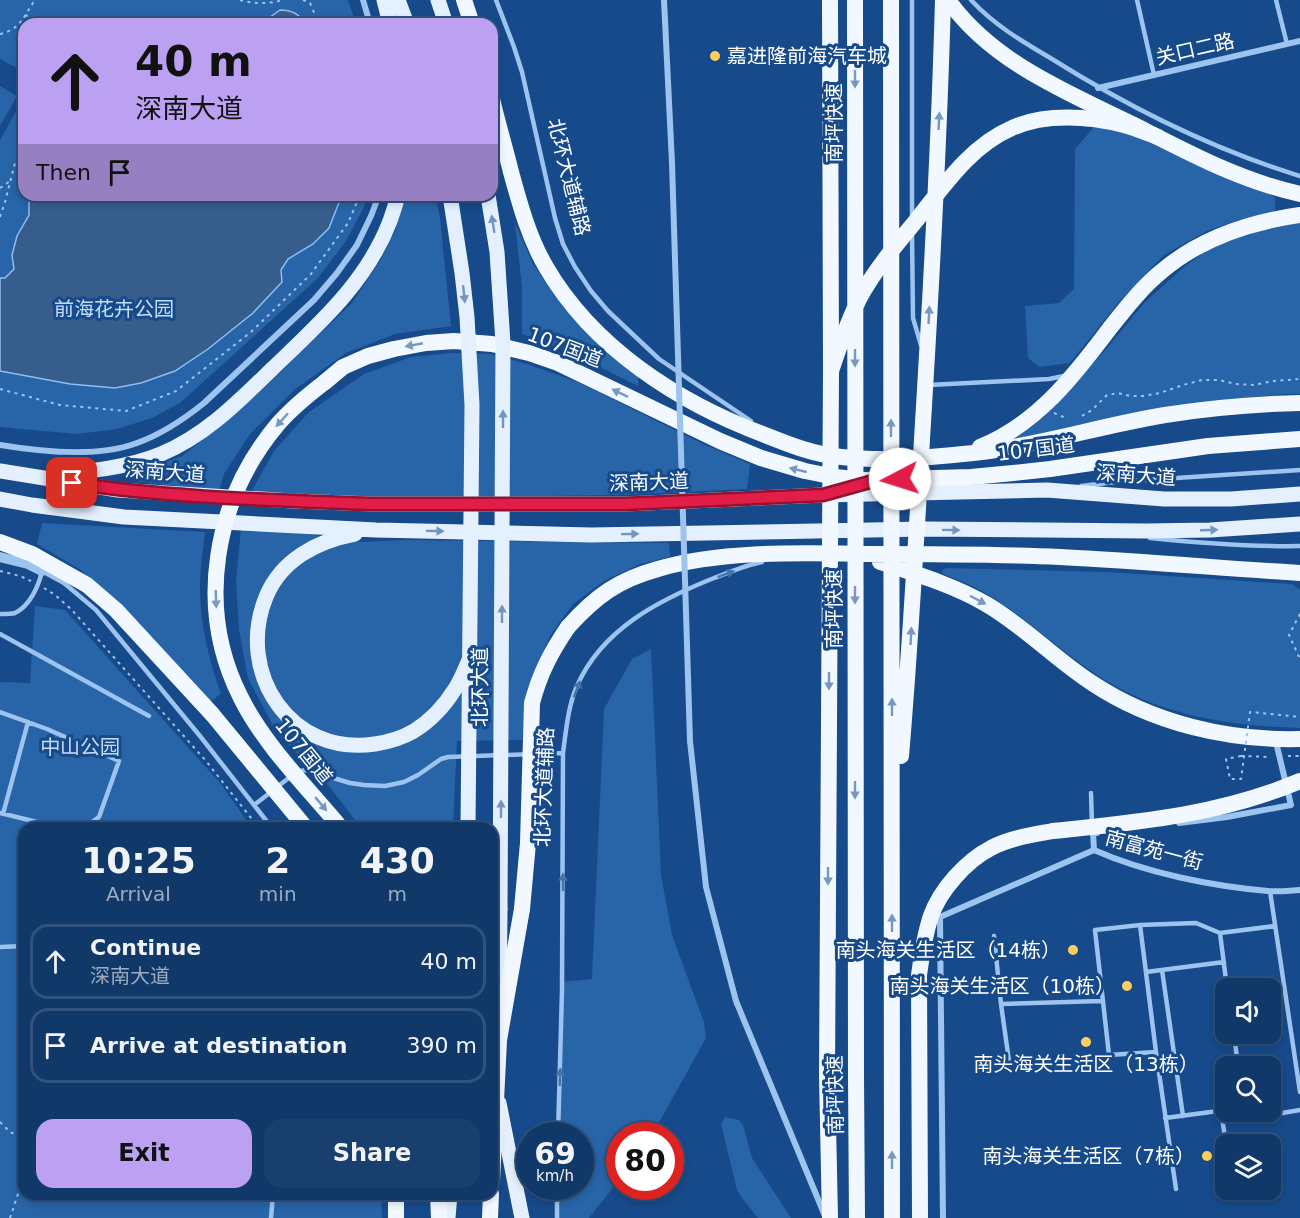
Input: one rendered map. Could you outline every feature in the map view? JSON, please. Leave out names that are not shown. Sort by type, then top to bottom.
[{"type":"highway","points":[[464,0],[470,18]]},
{"type":"highway","points":[[828,1218],[830,0]]},
{"type":"highway","name":"南坪快速","points":[[855,0],[857,1218]]},
{"type":"highway","points":[[891,0],[892,1218]]},
{"type":"highway","points":[[892,840],[910,642],[937,172],[943,0]]},
{"type":"highway","points":[[948,0],[969,26],[992,45],[1052,84],[1229,172],[1260,184],[1300,194]]},
{"type":"highway","points":[[831,371],[842,337],[860,298],[883,261],[957,169],[987,141],[1013,127],[1039,120],[1069,118],[1125,125],[1158,137]]},
{"type":"highway","points":[[498,121],[534,243],[559,287],[591,326],[637,366],[669,388],[726,420],[789,445],[842,457],[928,451],[956,455],[1016,447],[1164,415],[1257,404],[1300,403]]},
{"type":"highway","points":[[956,455],[987,444],[1006,434],[1043,407],[1080,368],[1141,291],[1161,271],[1185,254],[1244,226],[1300,215]]},
{"type":"highway","name":"107国道","points":[[336,822],[263,734],[240,697],[219,636],[217,564],[222,532],[232,500],[252,459],[278,424],[301,401],[343,368],[368,356],[426,343],[454,340],[492,344],[529,353],[558,363],[720,441],[791,468],[835,477],[877,480],[971,477],[1050,469],[1208,446],[1300,439]]},
{"type":"highway","points":[[823,495],[877,480]]},
{"type":"highway","points":[[0,542],[22,550],[44,565],[87,585],[116,610],[212,714],[301,822]]},
{"type":"highway","points":[[499,1040],[522,909],[528,843],[532,703],[544,667],[568,627],[587,606],[608,590],[633,577],[678,564],[756,555],[812,553],[1059,557],[1300,573]]},
{"type":"highway","points":[[844,554],[875,561],[938,582],[986,604],[1092,683],[1150,714],[1203,729],[1239,736],[1275,740],[1300,739]]},
{"type":"highway","points":[[920,1218],[919,975],[921,955],[932,914],[946,888],[965,866],[991,848],[1020,837],[1190,814],[1236,803],[1300,781]]},
{"type":"highway","name":"北环大道","points":[[498,1056],[499,1040]]},
{"type":"highway","points":[[396,1200],[396,1218]]},
{"type":"highway","points":[[438,1200],[439,1218]]},
{"type":"highway","points":[[490,1218],[491,1200]]},
{"type":"main road","points":[[384,0],[388,18]]},
{"type":"main road","points":[[398,0],[405,18]]},
{"type":"main road","points":[[26,476],[98,469],[142,461],[188,440],[215,421],[254,387],[340,301],[365,269],[384,237],[396,201]]},
{"type":"main road","name":"北环大道","points":[[451,201],[462,273],[472,405],[468,822]]},
{"type":"main road","name":"北环大道","points":[[489,201],[497,252],[503,343],[499,1040]]},
{"type":"main road","name":"深南大道","points":[[0,471],[118,490],[372,504],[625,504],[823,495],[1047,490],[1164,500],[1231,499],[1300,494]]},
{"type":"main road","points":[[0,499],[124,517],[376,530],[591,535],[924,530],[1082,532],[1210,530],[1300,525]]},
{"type":"main road","points":[[376,530],[343,537],[309,549],[280,574],[269,591],[261,610],[256,649],[262,676],[274,700],[289,718],[307,732],[333,743],[360,746],[389,742],[413,731],[437,712],[455,689],[469,660]]},
{"type":"main road","points":[[498,1099],[522,1218]]},
{"type":"main road","points":[[448,1218],[450,1200]]},
{"type":"street","points":[[363,0],[368,18]]},
{"type":"street","points":[[664,0],[672,163],[690,741],[706,887],[736,1001],[828,1218]]},
{"type":"street","name":"关口二路","points":[[1098,88],[1300,41]]},
{"type":"street","points":[[0,445],[57,452],[120,448],[152,437],[187,417],[314,300],[357,245],[377,201]]},
{"type":"street","points":[[0,557],[28,564],[44,565]]},
{"type":"street","points":[[1094,850],[1093,833],[1227,817],[1291,805],[1275,740]]},
{"type":"street","name":"南富苑一街","points":[[943,1218],[940,917],[1094,850],[1124,862],[1198,880],[1270,891],[1300,890]]},
{"type":"lane","name":"北环大道辅路","points":[[496,0],[522,72],[555,219],[563,244],[575,267],[608,311],[659,359],[789,445]]},
{"type":"lane","points":[[912,0],[912,309],[914,326],[927,363],[928,434]]},
{"type":"lane","points":[[971,0],[1006,30],[1098,88],[1205,141],[1267,166],[1300,176]]},
{"type":"lane","points":[[1137,0],[1154,75]]},
{"type":"lane","points":[[1276,0],[1287,44]]},
{"type":"lane","points":[[929,386],[1049,379],[1062,377],[1080,368]]},
{"type":"lane","points":[[1047,490],[1115,482],[1300,470]]},
{"type":"lane","points":[[1082,532],[1209,544],[1300,546]]},
{"type":"lane","name":"北环大道辅路","points":[[558,1122],[564,753],[568,719],[576,687],[591,660],[610,638],[655,606],[693,586],[759,562],[812,553]]},
{"type":"lane","points":[[0,614],[14,613],[23,607],[38,584],[44,565],[96,610],[267,822]]},
{"type":"lane","points":[[0,634],[149,716]]},
{"type":"lane","points":[[0,712],[119,761],[99,817],[92,822]]},
{"type":"lane","points":[[28,722],[2,813],[37,822]]},
{"type":"lane","points":[[254,805],[300,771],[313,771],[350,783],[385,786],[404,782],[447,757],[564,753]]},
{"type":"lane","points":[[1091,793],[1093,833]]},
{"type":"lane","points":[[1270,891],[1300,1092]]},
{"type":"lane","points":[[1156,1052],[1108,1055],[1095,930],[1140,925],[1196,923],[1220,933],[1275,926]]},
{"type":"lane","points":[[1140,925],[1176,1189]]},
{"type":"lane","points":[[1220,933],[1226,978]]},
{"type":"lane","points":[[994,936],[1009,1061]]},
{"type":"lane","points":[[0,947],[18,946]]},
{"type":"lane","points":[[1146,972],[1224,962]]},
{"type":"lane","points":[[1162,970],[1183,1116]]},
{"type":"lane","points":[[1001,1004],[1102,1001]]},
{"type":"lane","points":[[1281,1113],[1300,1110]]},
{"type":"lane","points":[[1165,1118],[1215,1112]]},
{"type":"lane","points":[[270,1218],[272,1200]]},
{"type":"lane","points":[[557,1200],[557,1218]]},
{"type":"path","points":[[23,18],[34,0]]},
{"type":"path","points":[[240,0],[254,4],[283,0]]},
{"type":"path","points":[[303,0],[310,3],[316,18]]},
{"type":"path","points":[[25,15],[32,18]]},
{"type":"path","points":[[0,34],[18,27]]},
{"type":"path","points":[[0,217],[18,157]]},
{"type":"path","points":[[0,188],[10,181]]},
{"type":"path","points":[[0,389],[60,405],[126,411],[176,391],[251,332],[311,274],[348,223],[357,201]]},
{"type":"path","points":[[1080,418],[1107,395],[1118,393],[1143,396],[1202,380],[1253,385],[1300,379]]},
{"type":"path","points":[[1043,407],[1057,415],[1074,419]]},
{"type":"path","points":[[0,571],[38,584],[71,609],[206,761],[254,822]]},
{"type":"path","points":[[1300,614],[1289,635],[1300,659]]},
{"type":"path","points":[[1280,757],[1241,756],[1226,759],[1230,779],[1241,779],[1250,712],[1300,717]]},
{"type":"path","points":[[0,1122],[18,1136]]},
{"type":"path","points":[[10,1218],[18,1194]]},
{"type":"green space","points":[[0,0],[348,0],[354,18],[18,18],[18,69],[0,59]]},
{"type":"green space","points":[[0,86],[17,96],[0,126]]},
{"type":"green space","name":"前海花卉公园","points":[[18,108],[18,201],[366,201],[346,241],[318,278],[180,403],[152,418],[117,429],[77,434],[0,427],[0,140]]},
{"type":"green space","points":[[1094,127],[1127,132],[1275,197],[1275,212],[1207,231],[1164,255],[1119,302],[1070,363],[1039,367],[1028,358],[1025,306],[1059,303],[1074,289],[1075,149]]},
{"type":"green space","points":[[402,201],[436,201],[451,326],[395,334],[346,353],[294,390],[250,434],[224,474],[219,491],[136,481],[140,471],[182,456],[263,389],[352,303],[380,261],[395,231]]},
{"type":"green space","points":[[1300,221],[1300,394],[1231,399],[1012,439],[1044,417],[1107,348],[1145,302],[1184,267],[1202,254],[1244,234]]},
{"type":"green space","points":[[515,223],[533,264],[563,307],[601,347],[638,374],[638,386],[567,351],[522,334],[522,287]]},
{"type":"green space","points":[[452,353],[491,354],[578,382],[703,444],[750,464],[747,489],[620,495],[392,498],[250,494],[274,451],[309,412],[364,374],[411,357]]},
{"type":"green space","points":[[42,523],[205,532],[200,601],[209,655],[221,694],[209,702],[107,594],[81,570],[37,544]]},
{"type":"green space","points":[[241,529],[307,534],[363,542],[404,540],[669,543],[670,557],[640,564],[604,581],[573,604],[550,636],[527,690],[522,740],[457,741],[453,822],[356,822],[329,786],[278,735],[248,678],[239,630],[236,581]]},
{"type":"green space","points":[[946,568],[1108,572],[1292,584],[1300,590],[1300,728],[1244,724],[1189,715],[1137,697],[1088,669],[999,602],[943,574],[942,570]]},
{"type":"green space","name":"中山公园","points":[[35,606],[65,610],[221,784],[248,822],[18,822],[18,1200],[381,1200],[382,1218],[0,1218],[0,682],[30,683]]},
{"type":"green space","points":[[651,649],[661,875],[672,935],[704,1022],[706,1038],[659,1122],[606,1122],[606,1196],[589,1218],[558,1218],[559,1200],[594,1200],[594,1122],[560,1122],[562,982],[592,979],[604,709],[632,659]]},
{"type":"green space","points":[[725,1117],[739,1120],[743,1125],[752,1158],[791,1218],[758,1218],[737,1190],[721,1124]]},
{"type":"shaded area","points":[[280,10],[295,13],[301,18],[269,18]]},
{"type":"shaded area","name":"前海花卉公园","points":[[29,201],[340,201],[329,228],[313,244],[288,259],[281,270],[282,282],[253,313],[208,349],[175,371],[141,383],[115,388],[70,384],[0,371],[0,278],[5,278],[14,269],[12,255],[17,236],[29,215]]},
{"type":"place","name":"嘉进隆前海汽车城","points":[[715,56]]},
{"type":"place","name":"南头海关生活区（14栋）","points":[[1073,950]]},
{"type":"place","name":"南头海关生活区（10栋）","points":[[1127,986]]},
{"type":"place","name":"南头海关生活区（13栋）","points":[[1086,1042]]},
{"type":"place","name":"南头海关生活区（7栋）","points":[[1207,1156]]},
{"type":"route","points":[[72,483],[118,490],[333,503],[625,504],[823,495],[877,480],[900,479]]}]
